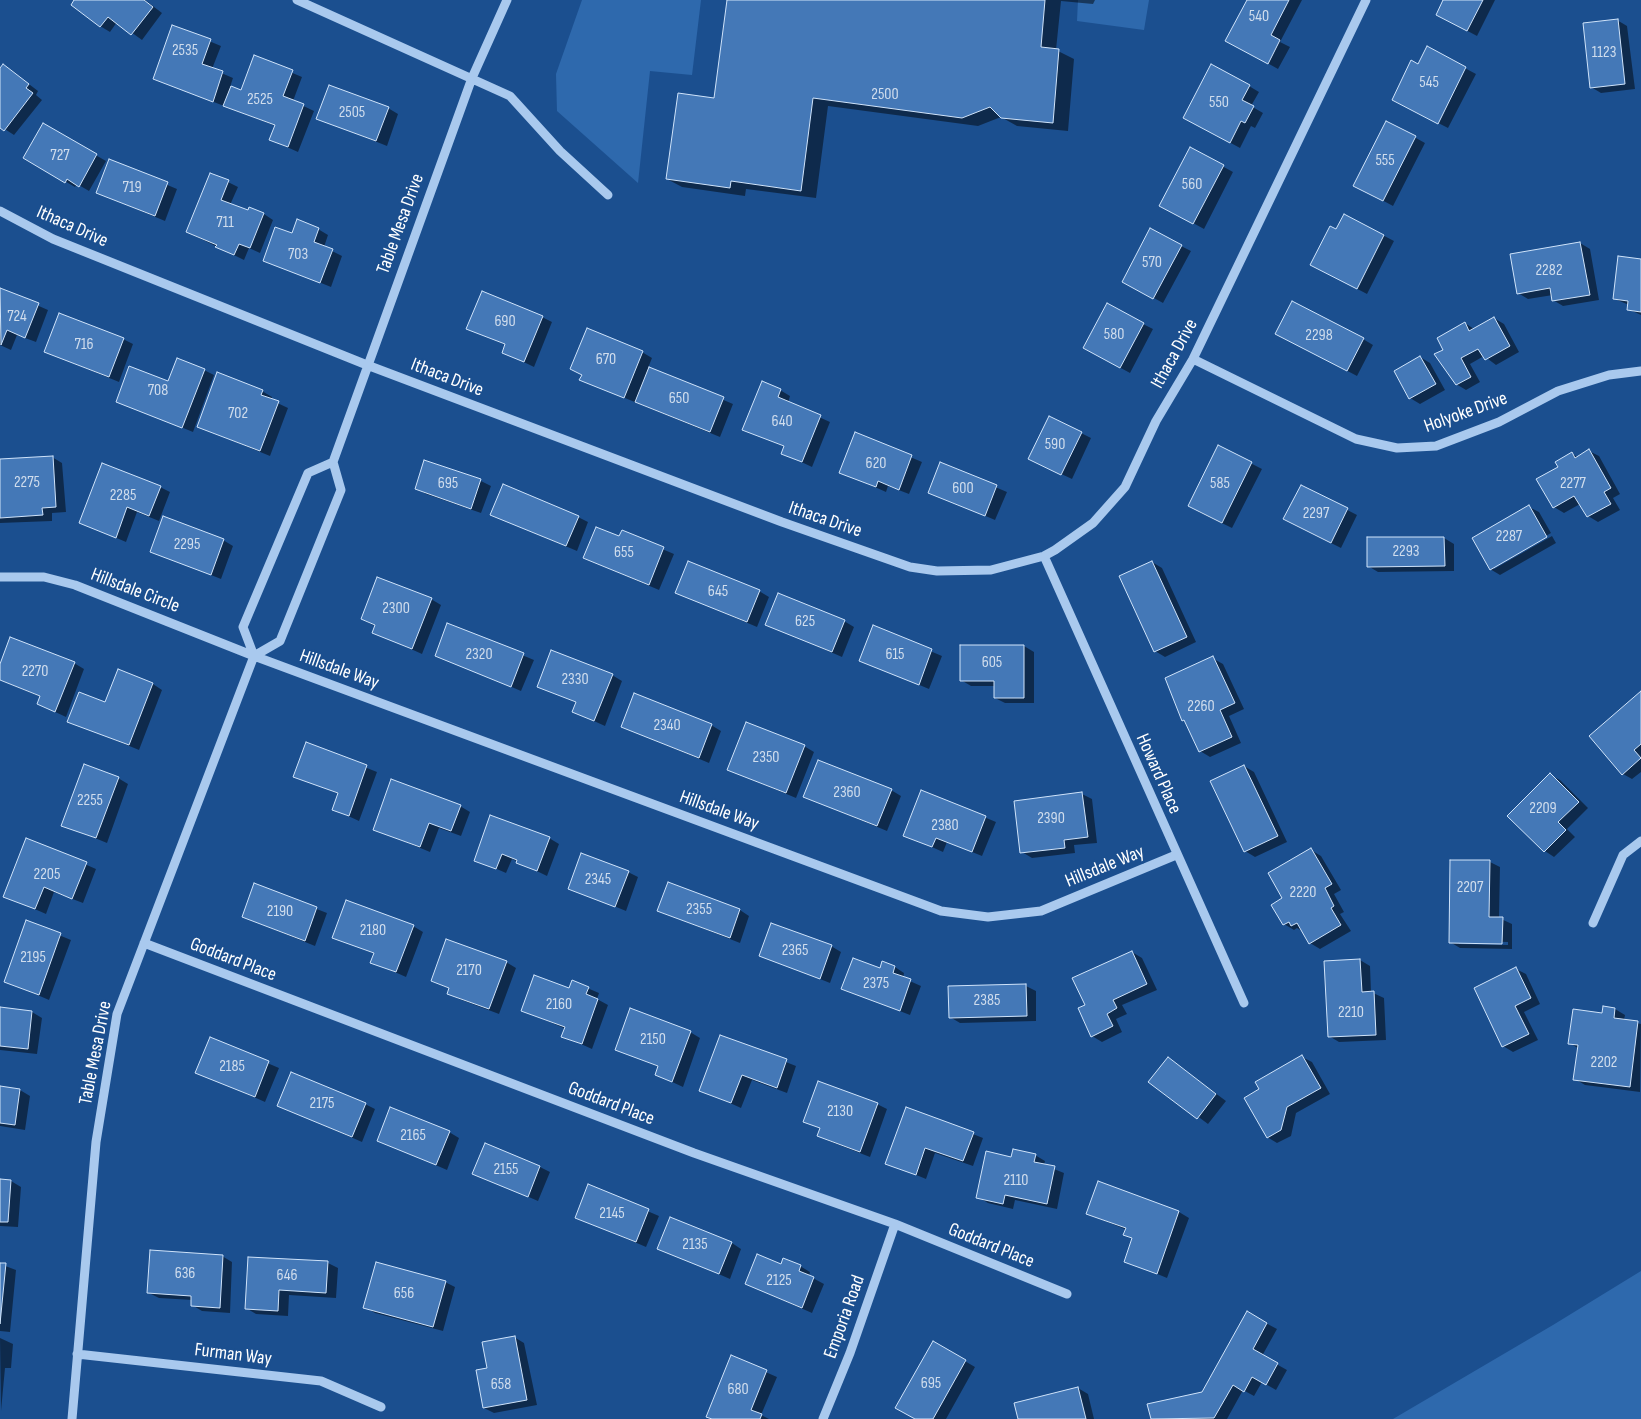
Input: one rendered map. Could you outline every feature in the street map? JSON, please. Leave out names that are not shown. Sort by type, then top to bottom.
[{"type":"street","points":[[297,0],[510,96],[560,151],[608,195]]},
{"type":"street","name":"Table Mesa Drive","points":[[333,462],[472,78],[507,0]]},
{"type":"street","name":"Ithaca Drive","points":[[0,211],[53,239],[367,365],[782,522],[910,567],[937,571],[991,570],[1044,556],[1093,523],[1125,487],[1156,421],[1193,359],[1366,0]]},
{"type":"street","name":"Holyoke Drive","points":[[1193,359],[1356,439],[1397,448],[1436,446],[1499,422],[1558,391],[1609,375],[1641,372]]},
{"type":"street","points":[[333,462],[341,490],[280,641],[254,656],[243,627],[308,473],[333,462]]},
{"type":"street","name":"Howard Place","points":[[1044,556],[1244,1004]]},
{"type":"street","name":"Hillsdale Circle","points":[[0,577],[44,577],[74,585],[254,656]]},
{"type":"street","name":"Table Mesa Drive","points":[[72,1419],[96,1142],[117,1014],[254,656]]},
{"type":"street","name":"Hillsdale Way","points":[[254,656],[941,911],[988,917],[1041,911],[1176,855]]},
{"type":"street","points":[[1593,923],[1623,855],[1641,841]]},
{"type":"street","name":"Goddard Place","points":[[144,943],[694,1153],[895,1224],[1067,1294]]},
{"type":"street","name":"Emporia Road","points":[[823,1419],[850,1353],[895,1224]]},
{"type":"street","name":"Furman Way","points":[[77,1354],[321,1382],[381,1407]]},
{"type":"shaded area","points":[[582,0],[701,0],[692,75],[650,71],[638,183],[557,111],[556,74]]},
{"type":"shaded area","points":[[1078,0],[1149,0],[1144,30],[1077,21]]},
{"type":"shaded area","points":[[1641,1271],[1641,1419],[1393,1419],[1553,1325]]},
{"type":"building","points":[[74,0],[144,0],[153,7],[131,35],[108,17],[100,27],[71,5]]},
{"type":"building","points":[[727,0],[1045,0],[1041,47],[1059,49],[1053,123],[1001,118],[990,107],[962,118],[813,98],[801,191],[731,181],[730,188],[666,179],[678,93],[714,98]]},
{"type":"building","points":[[1247,0],[1289,0],[1271,35],[1280,40],[1268,64],[1225,41]]},
{"type":"building","points":[[1443,0],[1483,0],[1467,31],[1436,15]]},
{"type":"building","points":[[1618,19],[1625,84],[1590,88],[1583,23]]},
{"type":"building","points":[[172,25],[211,39],[202,64],[223,71],[213,102],[153,79]]},
{"type":"building","points":[[1427,46],[1466,67],[1438,124],[1392,100],[1411,60],[1418,64]]},
{"type":"building","points":[[254,55],[293,70],[283,96],[304,104],[288,147],[269,140],[275,125],[223,106],[231,86],[241,90]]},
{"type":"building","points":[[3,64],[29,84],[26,88],[33,93],[4,131],[0,128],[0,68]]},
{"type":"building","points":[[1211,64],[1250,85],[1242,100],[1254,106],[1245,123],[1241,121],[1230,143],[1183,118]]},
{"type":"building","points":[[329,85],[389,107],[376,141],[316,119]]},
{"type":"building","points":[[1386,121],[1416,136],[1383,201],[1353,186]]},
{"type":"building","points":[[43,123],[97,154],[79,187],[67,179],[65,183],[23,158]]},
{"type":"building","points":[[1190,147],[1224,165],[1193,224],[1159,206]]},
{"type":"building","points":[[109,159],[168,182],[155,216],[96,193]]},
{"type":"building","points":[[210,173],[229,180],[221,200],[248,210],[249,207],[264,213],[250,248],[239,244],[234,255],[215,247],[217,245],[186,232]]},
{"type":"building","points":[[1344,214],[1384,235],[1357,289],[1310,265],[1330,226],[1336,229]]},
{"type":"building","points":[[297,219],[319,228],[314,242],[333,249],[320,283],[263,261],[275,227],[292,233]]},
{"type":"building","points":[[1150,228],[1182,245],[1153,299],[1122,282]]},
{"type":"building","points":[[1580,242],[1590,295],[1552,301],[1550,288],[1517,294],[1510,254]]},
{"type":"building","points":[[1618,256],[1641,259],[1641,312],[1627,310],[1628,301],[1613,299]]},
{"type":"building","points":[[0,288],[39,303],[25,338],[7,330],[1,345]]},
{"type":"building","points":[[482,291],[543,316],[524,362],[502,353],[505,344],[466,329]]},
{"type":"building","points":[[1292,301],[1364,338],[1347,371],[1275,334]]},
{"type":"building","points":[[1107,303],[1144,323],[1120,368],[1083,348]]},
{"type":"building","points":[[59,313],[124,338],[109,377],[44,352]]},
{"type":"building","points":[[1494,317],[1510,346],[1485,360],[1478,349],[1461,358],[1471,377],[1456,385],[1434,354],[1443,350],[1437,338],[1465,322],[1469,331]]},
{"type":"building","points":[[587,328],[643,351],[624,398],[579,380],[582,375],[570,369]]},
{"type":"building","points":[[1420,356],[1436,384],[1409,399],[1394,371]]},
{"type":"building","points":[[177,358],[205,369],[182,428],[116,402],[129,366],[168,381]]},
{"type":"building","points":[[649,367],[724,397],[710,432],[635,402]]},
{"type":"building","points":[[217,372],[263,390],[261,395],[279,401],[260,451],[197,427]]},
{"type":"building","points":[[762,381],[781,389],[778,397],[821,415],[802,462],[781,454],[784,446],[742,430]]},
{"type":"building","points":[[1049,416],[1082,432],[1061,475],[1028,459]]},
{"type":"building","points":[[855,432],[912,455],[899,490],[878,481],[876,487],[839,473]]},
{"type":"building","points":[[1218,445],[1252,462],[1222,523],[1188,506]]},
{"type":"building","points":[[1589,449],[1611,488],[1604,492],[1611,504],[1587,517],[1574,496],[1553,508],[1536,479],[1558,467],[1555,462],[1572,452],[1575,458]]},
{"type":"building","points":[[53,456],[56,507],[42,508],[43,515],[0,518],[0,459]]},
{"type":"building","points":[[424,460],[481,479],[471,509],[415,489]]},
{"type":"building","points":[[940,462],[997,485],[985,516],[928,493]]},
{"type":"building","points":[[102,463],[161,486],[149,516],[127,507],[116,538],[79,523]]},
{"type":"building","points":[[503,484],[579,516],[566,546],[490,515]]},
{"type":"building","points":[[1301,485],[1348,508],[1331,543],[1283,519]]},
{"type":"building","points":[[1529,505],[1547,537],[1490,570],[1472,538]]},
{"type":"building","points":[[163,516],[224,539],[211,575],[150,552]]},
{"type":"building","points":[[596,527],[619,536],[622,530],[664,547],[649,585],[583,558]]},
{"type":"building","points":[[1367,537],[1444,537],[1445,566],[1367,567]]},
{"type":"building","points":[[688,561],[760,590],[747,622],[675,593]]},
{"type":"building","points":[[1152,561],[1187,637],[1154,652],[1119,576]]},
{"type":"building","points":[[377,577],[432,598],[412,649],[372,633],[375,625],[361,619]]},
{"type":"building","points":[[778,593],[845,620],[832,652],[765,625]]},
{"type":"building","points":[[447,623],[524,653],[511,687],[435,656]]},
{"type":"building","points":[[873,625],[932,649],[919,685],[859,661]]},
{"type":"building","points":[[10,637],[75,662],[55,712],[37,704],[40,696],[0,680],[0,664]]},
{"type":"building","points":[[960,645],[1024,645],[1024,698],[994,698],[994,681],[960,681]]},
{"type":"building","points":[[551,650],[613,674],[594,721],[572,712],[576,702],[537,687]]},
{"type":"building","points":[[1213,656],[1235,703],[1220,710],[1232,737],[1199,752],[1184,720],[1182,721],[1165,678]]},
{"type":"building","points":[[118,669],[153,683],[129,745],[67,722],[79,692],[105,702]]},
{"type":"building","points":[[1641,691],[1641,744],[1634,750],[1641,758],[1622,775],[1589,736]]},
{"type":"building","points":[[634,693],[712,724],[699,758],[621,727]]},
{"type":"building","points":[[746,722],[805,745],[786,793],[727,770]]},
{"type":"building","points":[[306,742],[367,765],[349,816],[332,810],[338,793],[293,777]]},
{"type":"building","points":[[818,760],[892,789],[877,826],[803,797]]},
{"type":"building","points":[[84,764],[119,777],[96,838],[61,826]]},
{"type":"building","points":[[1244,765],[1278,836],[1244,852],[1210,781]]},
{"type":"building","points":[[1550,773],[1579,802],[1558,822],[1566,830],[1544,852],[1507,816]]},
{"type":"building","points":[[391,779],[461,805],[451,831],[429,823],[420,847],[373,830]]},
{"type":"building","points":[[921,790],[986,816],[972,852],[936,838],[932,847],[903,836]]},
{"type":"building","points":[[1082,792],[1088,837],[1064,840],[1065,848],[1020,853],[1014,801]]},
{"type":"building","points":[[490,815],[550,837],[537,871],[516,863],[517,860],[502,854],[496,869],[474,861]]},
{"type":"building","points":[[26,838],[87,862],[72,899],[44,887],[35,909],[3,897]]},
{"type":"building","points":[[1311,848],[1332,884],[1325,888],[1334,906],[1331,908],[1341,925],[1309,944],[1297,923],[1291,926],[1289,922],[1283,925],[1271,905],[1282,898],[1268,873]]},
{"type":"building","points":[[581,853],[629,871],[615,907],[568,889]]},
{"type":"building","points":[[1450,860],[1490,860],[1489,917],[1503,917],[1502,944],[1449,943]]},
{"type":"building","points":[[668,882],[740,909],[730,938],[657,911]]},
{"type":"building","points":[[254,883],[317,907],[305,941],[242,917]]},
{"type":"building","points":[[346,900],[414,925],[396,972],[370,963],[374,953],[332,938]]},
{"type":"building","points":[[26,920],[61,933],[39,995],[4,982]]},
{"type":"building","points":[[771,923],[832,945],[820,979],[759,956]]},
{"type":"building","points":[[446,939],[507,961],[489,1009],[447,994],[449,988],[431,981]]},
{"type":"building","points":[[1132,951],[1147,984],[1113,1000],[1117,1008],[1107,1014],[1113,1026],[1091,1037],[1078,1008],[1085,1005],[1072,978]]},
{"type":"building","points":[[853,958],[880,968],[882,961],[895,966],[893,973],[911,979],[900,1011],[841,989]]},
{"type":"building","points":[[1360,959],[1362,992],[1374,991],[1376,1035],[1328,1037],[1324,961]]},
{"type":"building","points":[[1516,967],[1531,998],[1515,1006],[1529,1034],[1502,1047],[1474,988]]},
{"type":"building","points":[[534,975],[569,988],[572,980],[589,987],[586,994],[598,999],[582,1044],[561,1037],[565,1027],[521,1011]]},
{"type":"building","points":[[1026,984],[1027,1016],[949,1018],[948,986]]},
{"type":"building","points":[[1603,1006],[1615,1008],[1614,1018],[1638,1021],[1630,1087],[1573,1080],[1578,1045],[1568,1044],[1573,1009],[1602,1013]]},
{"type":"building","points":[[0,1007],[32,1011],[28,1049],[0,1046]]},
{"type":"building","points":[[630,1008],[691,1031],[672,1082],[655,1075],[658,1066],[615,1050]]},
{"type":"building","points":[[720,1035],[787,1059],[777,1088],[742,1075],[731,1103],[699,1091]]},
{"type":"building","points":[[210,1037],[269,1061],[255,1097],[195,1073]]},
{"type":"building","points":[[1302,1055],[1321,1088],[1287,1107],[1281,1130],[1267,1138],[1244,1098],[1259,1089],[1255,1082]]},
{"type":"building","points":[[1168,1057],[1216,1094],[1197,1119],[1148,1082]]},
{"type":"building","points":[[291,1072],[366,1103],[352,1137],[277,1106]]},
{"type":"building","points":[[818,1081],[878,1103],[860,1152],[817,1136],[820,1128],[803,1122]]},
{"type":"building","points":[[0,1086],[20,1089],[15,1125],[0,1123]]},
{"type":"building","points":[[390,1107],[450,1131],[436,1165],[377,1141]]},
{"type":"building","points":[[906,1107],[974,1132],[963,1161],[925,1148],[916,1175],[885,1164]]},
{"type":"building","points":[[485,1143],[540,1166],[528,1197],[472,1174]]},
{"type":"building","points":[[1013,1149],[1036,1154],[1034,1162],[1055,1166],[1047,1204],[1005,1195],[1003,1204],[976,1198],[986,1151],[1011,1157]]},
{"type":"building","points":[[0,1179],[11,1180],[8,1222],[0,1222]]},
{"type":"building","points":[[1098,1181],[1179,1211],[1157,1274],[1124,1262],[1132,1238],[1123,1235],[1126,1228],[1086,1214]]},
{"type":"building","points":[[588,1184],[649,1209],[636,1242],[575,1218]]},
{"type":"building","points":[[670,1217],[732,1242],[719,1274],[657,1249]]},
{"type":"building","points":[[150,1250],[223,1255],[220,1308],[191,1306],[191,1296],[147,1293]]},
{"type":"building","points":[[757,1254],[781,1264],[783,1258],[801,1265],[799,1271],[814,1277],[802,1308],[745,1284]]},
{"type":"building","points":[[248,1257],[328,1261],[326,1293],[279,1290],[278,1311],[245,1309]]},
{"type":"building","points":[[376,1262],[446,1281],[433,1327],[363,1308]]},
{"type":"building","points":[[0,1263],[6,1263],[0,1324]]},
{"type":"building","points":[[1247,1311],[1267,1323],[1253,1349],[1278,1363],[1266,1385],[1252,1377],[1244,1392],[1233,1385],[1214,1418],[1151,1419],[1147,1404],[1202,1392]]},
{"type":"building","points":[[515,1336],[527,1400],[483,1408],[476,1370],[487,1368],[482,1342]]},
{"type":"building","points":[[933,1341],[966,1360],[933,1419],[915,1419],[895,1408]]},
{"type":"building","points":[[731,1355],[767,1370],[751,1410],[762,1414],[760,1419],[712,1419],[706,1417]]},
{"type":"building","points":[[1078,1387],[1086,1419],[1018,1419],[1014,1403]]}]
